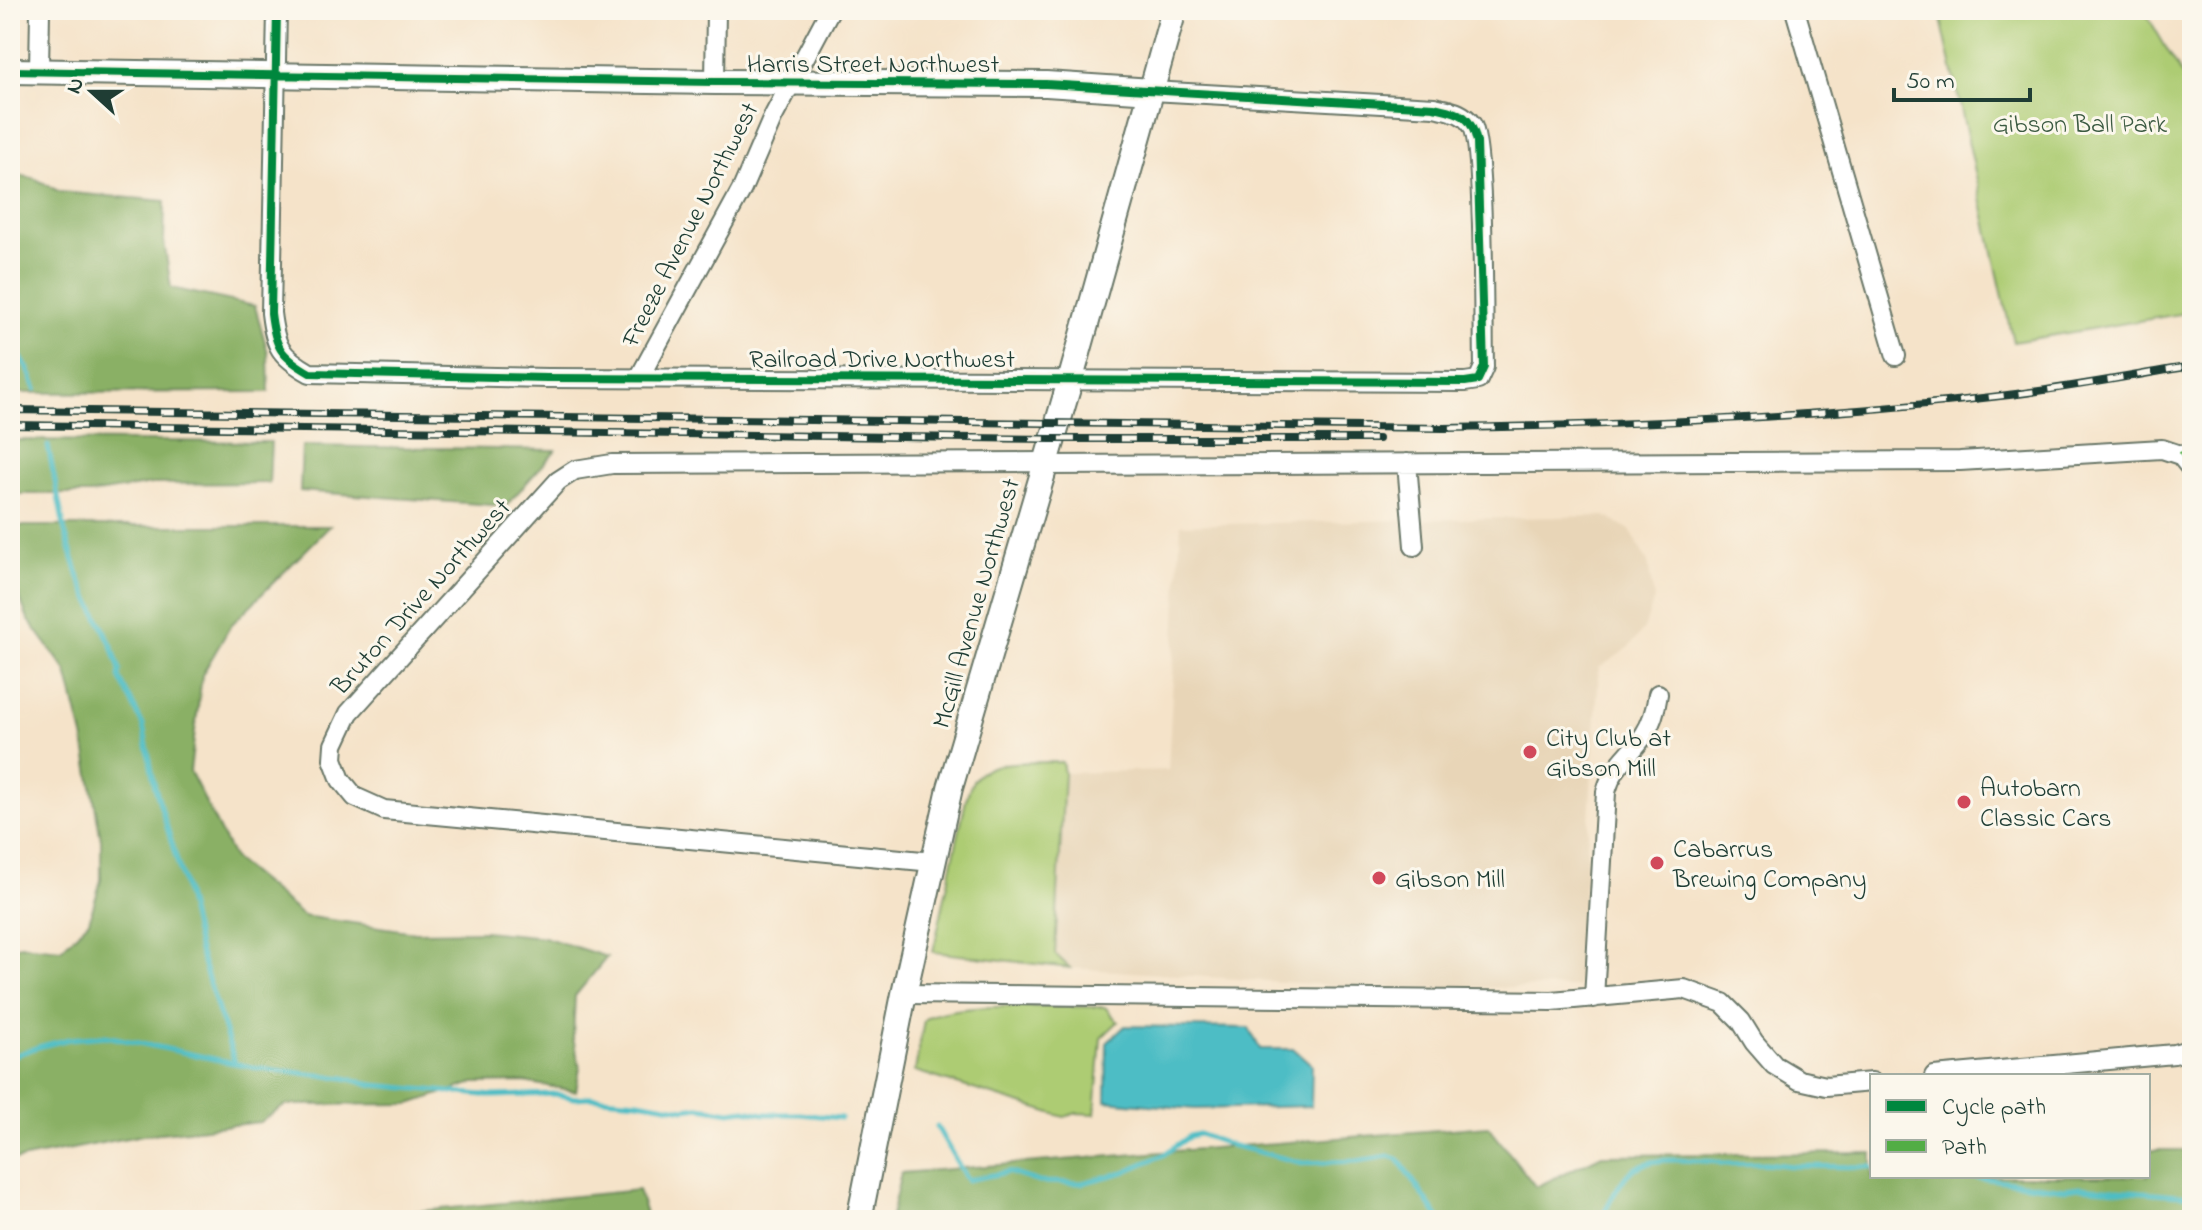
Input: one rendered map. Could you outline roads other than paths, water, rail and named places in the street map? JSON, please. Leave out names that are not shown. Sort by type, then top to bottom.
[{"type":"street","points":[[39,71],[40,10]]},
{"type":"street","points":[[277,10],[277,75]]},
{"type":"street","points":[[715,82],[716,10]]},
{"type":"street","name":"Freeze Avenue Northwest","points":[[639,378],[742,189],[791,83],[830,10]]},
{"type":"street","name":"McGill Avenue Northwest","points":[[859,1220],[904,994],[950,788],[1071,378],[1174,10]]},
{"type":"street","points":[[1795,10],[1896,356]]},
{"type":"street","name":"Harris Street Northwest","points":[[10,71],[1046,84],[1434,107],[1461,113],[1474,128],[1478,155],[1484,367],[1478,380]]},
{"type":"street","name":"Railroad Drive Northwest","points":[[277,75],[271,313],[279,349],[288,361],[310,373],[639,378],[1478,380]]},
{"type":"street","name":"Bruton Drive Northwest","points":[[933,862],[384,810],[355,797],[341,780],[333,759],[334,745],[349,713],[558,481],[575,470],[612,464],[1960,461],[2162,449],[2180,455],[2192,470]]},
{"type":"street","points":[[1407,463],[1414,546]]},
{"type":"street","points":[[1594,998],[1606,792],[1615,769],[1644,736],[1658,694]]},
{"type":"street","points":[[904,994],[1552,1001],[1684,989],[1723,1003],[1741,1021],[1774,1065],[1799,1080],[1826,1086],[1870,1082]]},
{"type":"street","points":[[1956,1074],[2174,1054],[2192,1049]]},
{"type":"water","points":[[1125,1026],[1249,1028],[1260,1049],[1294,1049],[1312,1065],[1311,1106],[1195,1109],[1106,1101],[1107,1043]]},
{"type":"waterway","points":[[10,340],[36,389]]},
{"type":"waterway","points":[[48,446],[65,532],[79,578],[112,646],[120,670],[119,677],[143,725],[155,787],[183,881],[199,951],[235,1063]]},
{"type":"waterway","points":[[10,1057],[69,1039],[106,1036],[257,1068],[345,1078],[374,1085],[494,1096],[555,1094],[638,1101],[685,1109],[700,1107],[730,1112],[745,1110],[764,1114],[841,1118]]},
{"type":"waterway","points":[[937,1127],[967,1180],[1008,1172],[1039,1182],[1082,1183],[1124,1172],[1163,1155],[1190,1136],[1199,1134],[1303,1163],[1389,1156],[1398,1159],[1440,1220]]},
{"type":"waterway","points":[[1600,1220],[1626,1176],[1649,1163],[1684,1160],[1723,1164],[1870,1167]]},
{"type":"waterway","points":[[1980,1178],[2065,1189],[2080,1187],[2192,1196]]},
{"type":"railway","points":[[10,410],[1514,427],[1722,419],[1931,404],[2024,393],[2192,366]]},
{"type":"railway","points":[[10,425],[1052,439],[1378,439]]},
{"type":"place","name":"City Club at Gibson Mill","points":[[1530,752]]},
{"type":"place","name":"Autobarn Classic Cars","points":[[1964,802]]},
{"type":"place","name":"Cabarrus Brewing Company","points":[[1657,863]]},
{"type":"place","name":"Gibson Mill","points":[[1379,878]]},
{"type":"park label","name":"Gibson Ball Park","points":[[2080,123]]}]
